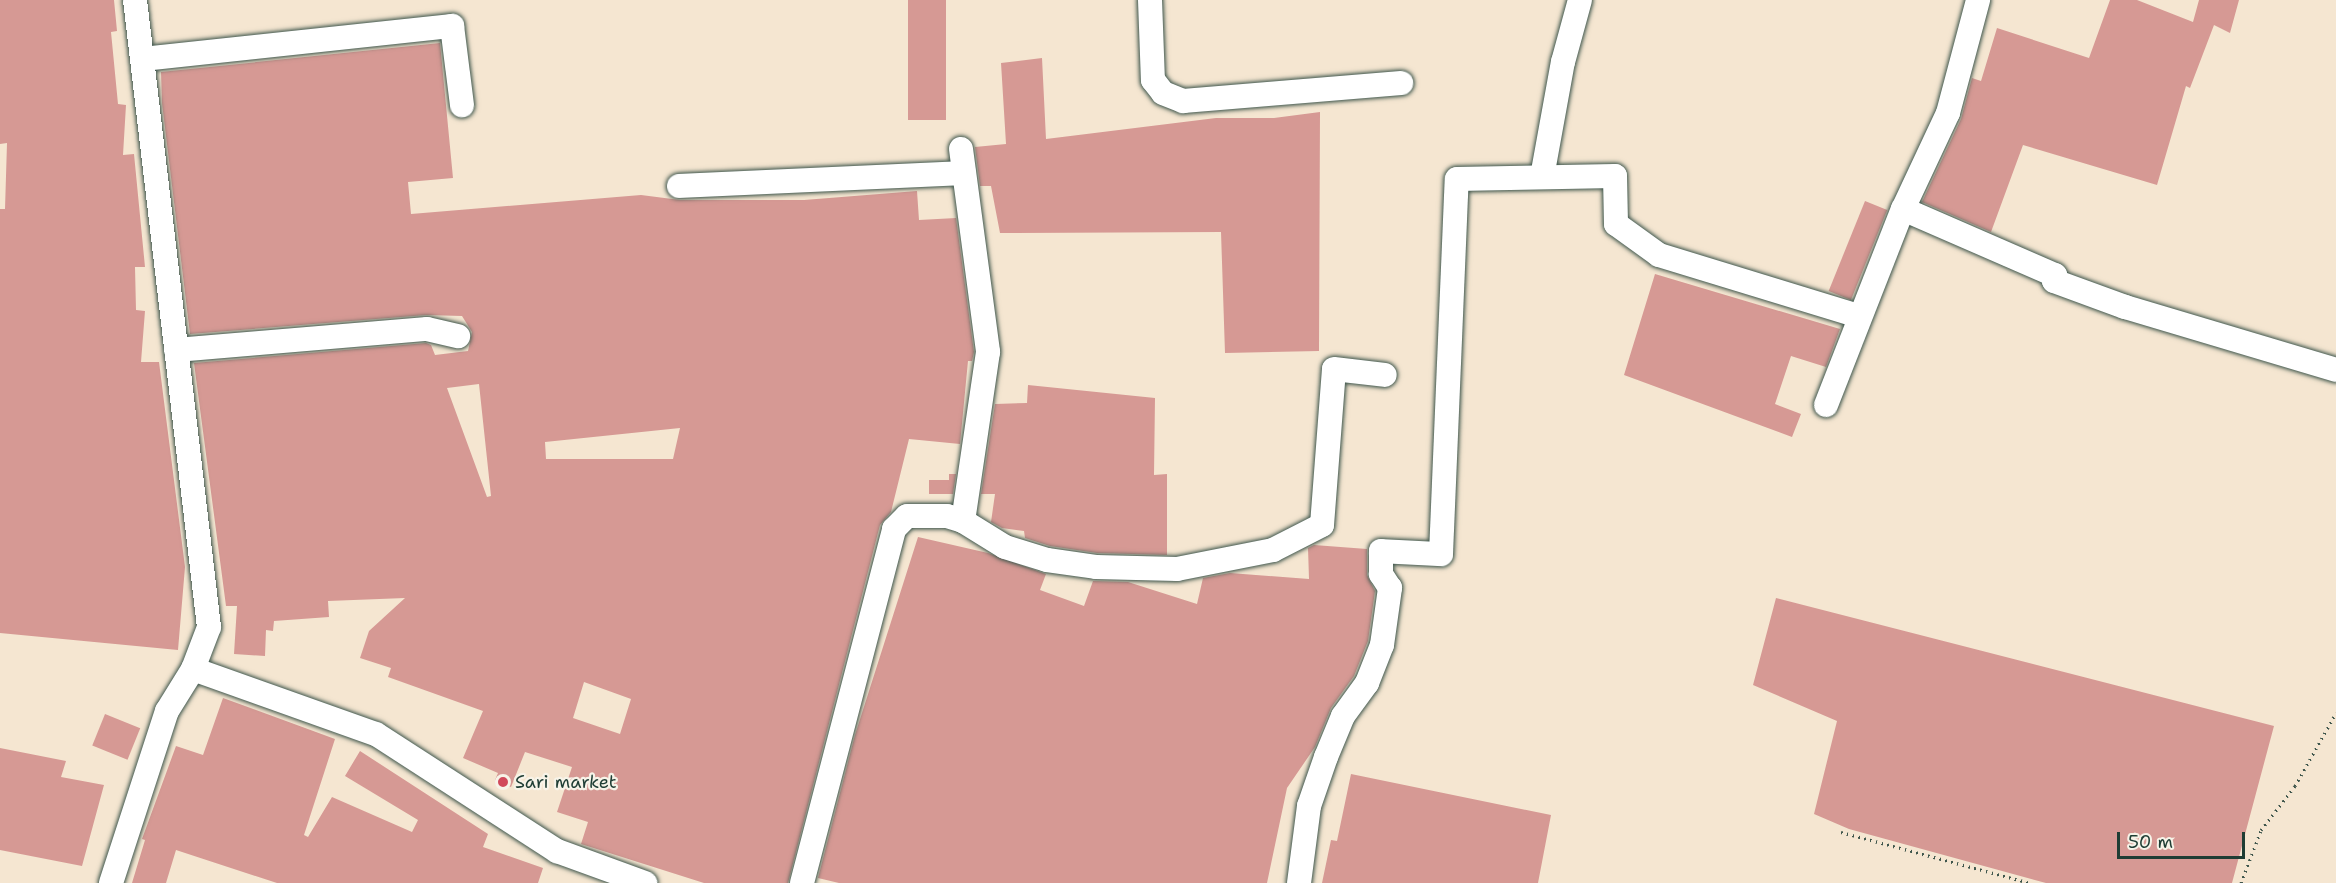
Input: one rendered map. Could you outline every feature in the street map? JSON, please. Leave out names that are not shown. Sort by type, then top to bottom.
[{"type":"street","points":[[111,883],[167,711],[193,669],[209,627],[135,0]]},
{"type":"street","points":[[1150,0],[1153,80],[1163,93],[1183,100],[1401,82]]},
{"type":"street","points":[[1542,177],[1563,62],[1580,0]]},
{"type":"street","points":[[1826,405],[1859,316],[1903,209],[1948,113],[1978,0]]},
{"type":"street","points":[[143,59],[452,26],[462,105]]},
{"type":"street","points":[[961,149],[988,351],[963,522]]},
{"type":"street","points":[[679,186],[964,173]]},
{"type":"street","points":[[1299,883],[1309,806],[1326,757],[1344,716],[1367,683],[1382,645],[1390,588],[1381,574],[1382,551],[1441,554],[1456,179],[1615,176],[1616,224],[1659,255],[1859,316]]},
{"type":"street","points":[[1903,209],[2055,275],[2054,280],[2125,307],[2336,370]]},
{"type":"street","points":[[176,350],[428,329],[458,336]]},
{"type":"street","points":[[802,883],[894,530],[907,516],[926,514],[963,522],[1005,547],[1047,560],[1096,567],[1177,569],[1273,550],[1322,525],[1334,369],[1385,375]]},
{"type":"street","points":[[193,669],[376,734],[557,851],[645,883]]},
{"type":"path","points":[[2241,883],[2261,830],[2295,786],[2336,713]]},
{"type":"path","points":[[1841,832],[2030,883]]},
{"type":"building","points":[[0,0],[114,0],[117,31],[111,32],[118,104],[126,105],[123,155],[134,154],[145,267],[135,267],[136,310],[145,311],[141,362],[159,362],[185,567],[178,650],[0,633],[0,209],[5,209],[7,143],[0,144]]},
{"type":"building","points":[[908,0],[946,0],[946,120],[908,120]]},
{"type":"building","points":[[2110,0],[2137,0],[2193,22],[2199,0],[2239,0],[2230,33],[2214,25],[2190,88],[2186,86],[2157,185],[2023,145],[1991,232],[1922,202],[1961,119],[1972,78],[1981,81],[1997,28],[2089,58]]},
{"type":"building","points":[[440,43],[453,178],[408,182],[411,214],[641,195],[680,200],[804,200],[917,191],[919,220],[956,218],[974,352],[972,361],[968,361],[960,444],[909,439],[891,512],[880,525],[788,883],[704,883],[581,844],[588,822],[557,812],[572,767],[525,752],[511,787],[495,780],[498,773],[463,758],[483,711],[388,677],[391,668],[360,658],[369,631],[405,598],[328,601],[329,617],[274,621],[273,631],[266,630],[265,656],[234,654],[237,606],[226,606],[194,363],[426,343],[431,345],[435,355],[468,351],[472,332],[462,316],[426,315],[190,334],[162,103],[161,72]],"holes":[[[479,384],[491,496],[487,497],[447,388]],[[680,428],[673,459],[546,459],[545,442]],[[584,682],[631,699],[620,734],[573,718]]]},
{"type":"building","points":[[1042,58],[1046,139],[1216,118],[1274,118],[1320,112],[1319,351],[1225,353],[1221,232],[1000,233],[991,186],[980,186],[975,147],[1006,144],[1001,63]]},
{"type":"building","points":[[1865,201],[1887,210],[1851,300],[1829,291]]},
{"type":"building","points":[[1655,274],[1840,329],[1826,367],[1791,356],[1775,404],[1801,414],[1792,437],[1624,375]]},
{"type":"building","points":[[1028,385],[1155,398],[1154,475],[1167,474],[1167,555],[1097,553],[1050,546],[1025,538],[1024,531],[1002,528],[991,522],[995,494],[981,494],[995,404],[1027,403]]},
{"type":"building","points":[[949,474],[956,474],[953,494],[929,494],[929,480],[949,480]]},
{"type":"building","points":[[918,537],[988,553],[1046,574],[1040,590],[1084,606],[1093,581],[1128,582],[1197,604],[1203,578],[1230,573],[1309,579],[1308,548],[1314,545],[1367,549],[1367,575],[1375,591],[1368,641],[1354,676],[1331,708],[1315,747],[1287,788],[1267,883],[839,883],[818,878],[855,735]]},
{"type":"building","points":[[1776,598],[2274,726],[2232,883],[2046,883],[1849,829],[1814,814],[1837,721],[1753,685]]},
{"type":"building","points":[[223,698],[335,739],[304,835],[308,837],[332,797],[412,832],[418,820],[345,776],[360,751],[488,834],[483,847],[543,868],[538,883],[277,883],[176,850],[166,883],[132,883],[145,840],[142,839],[176,746],[203,755]]},
{"type":"building","points":[[105,714],[140,728],[127,760],[92,746]]},
{"type":"building","points":[[0,748],[66,761],[61,777],[104,785],[82,866],[0,850]]},
{"type":"building","points":[[1351,774],[1551,815],[1538,883],[1322,883],[1331,840],[1337,841]]},
{"type":"place","name":"Sari market","points":[[503,782]]}]
